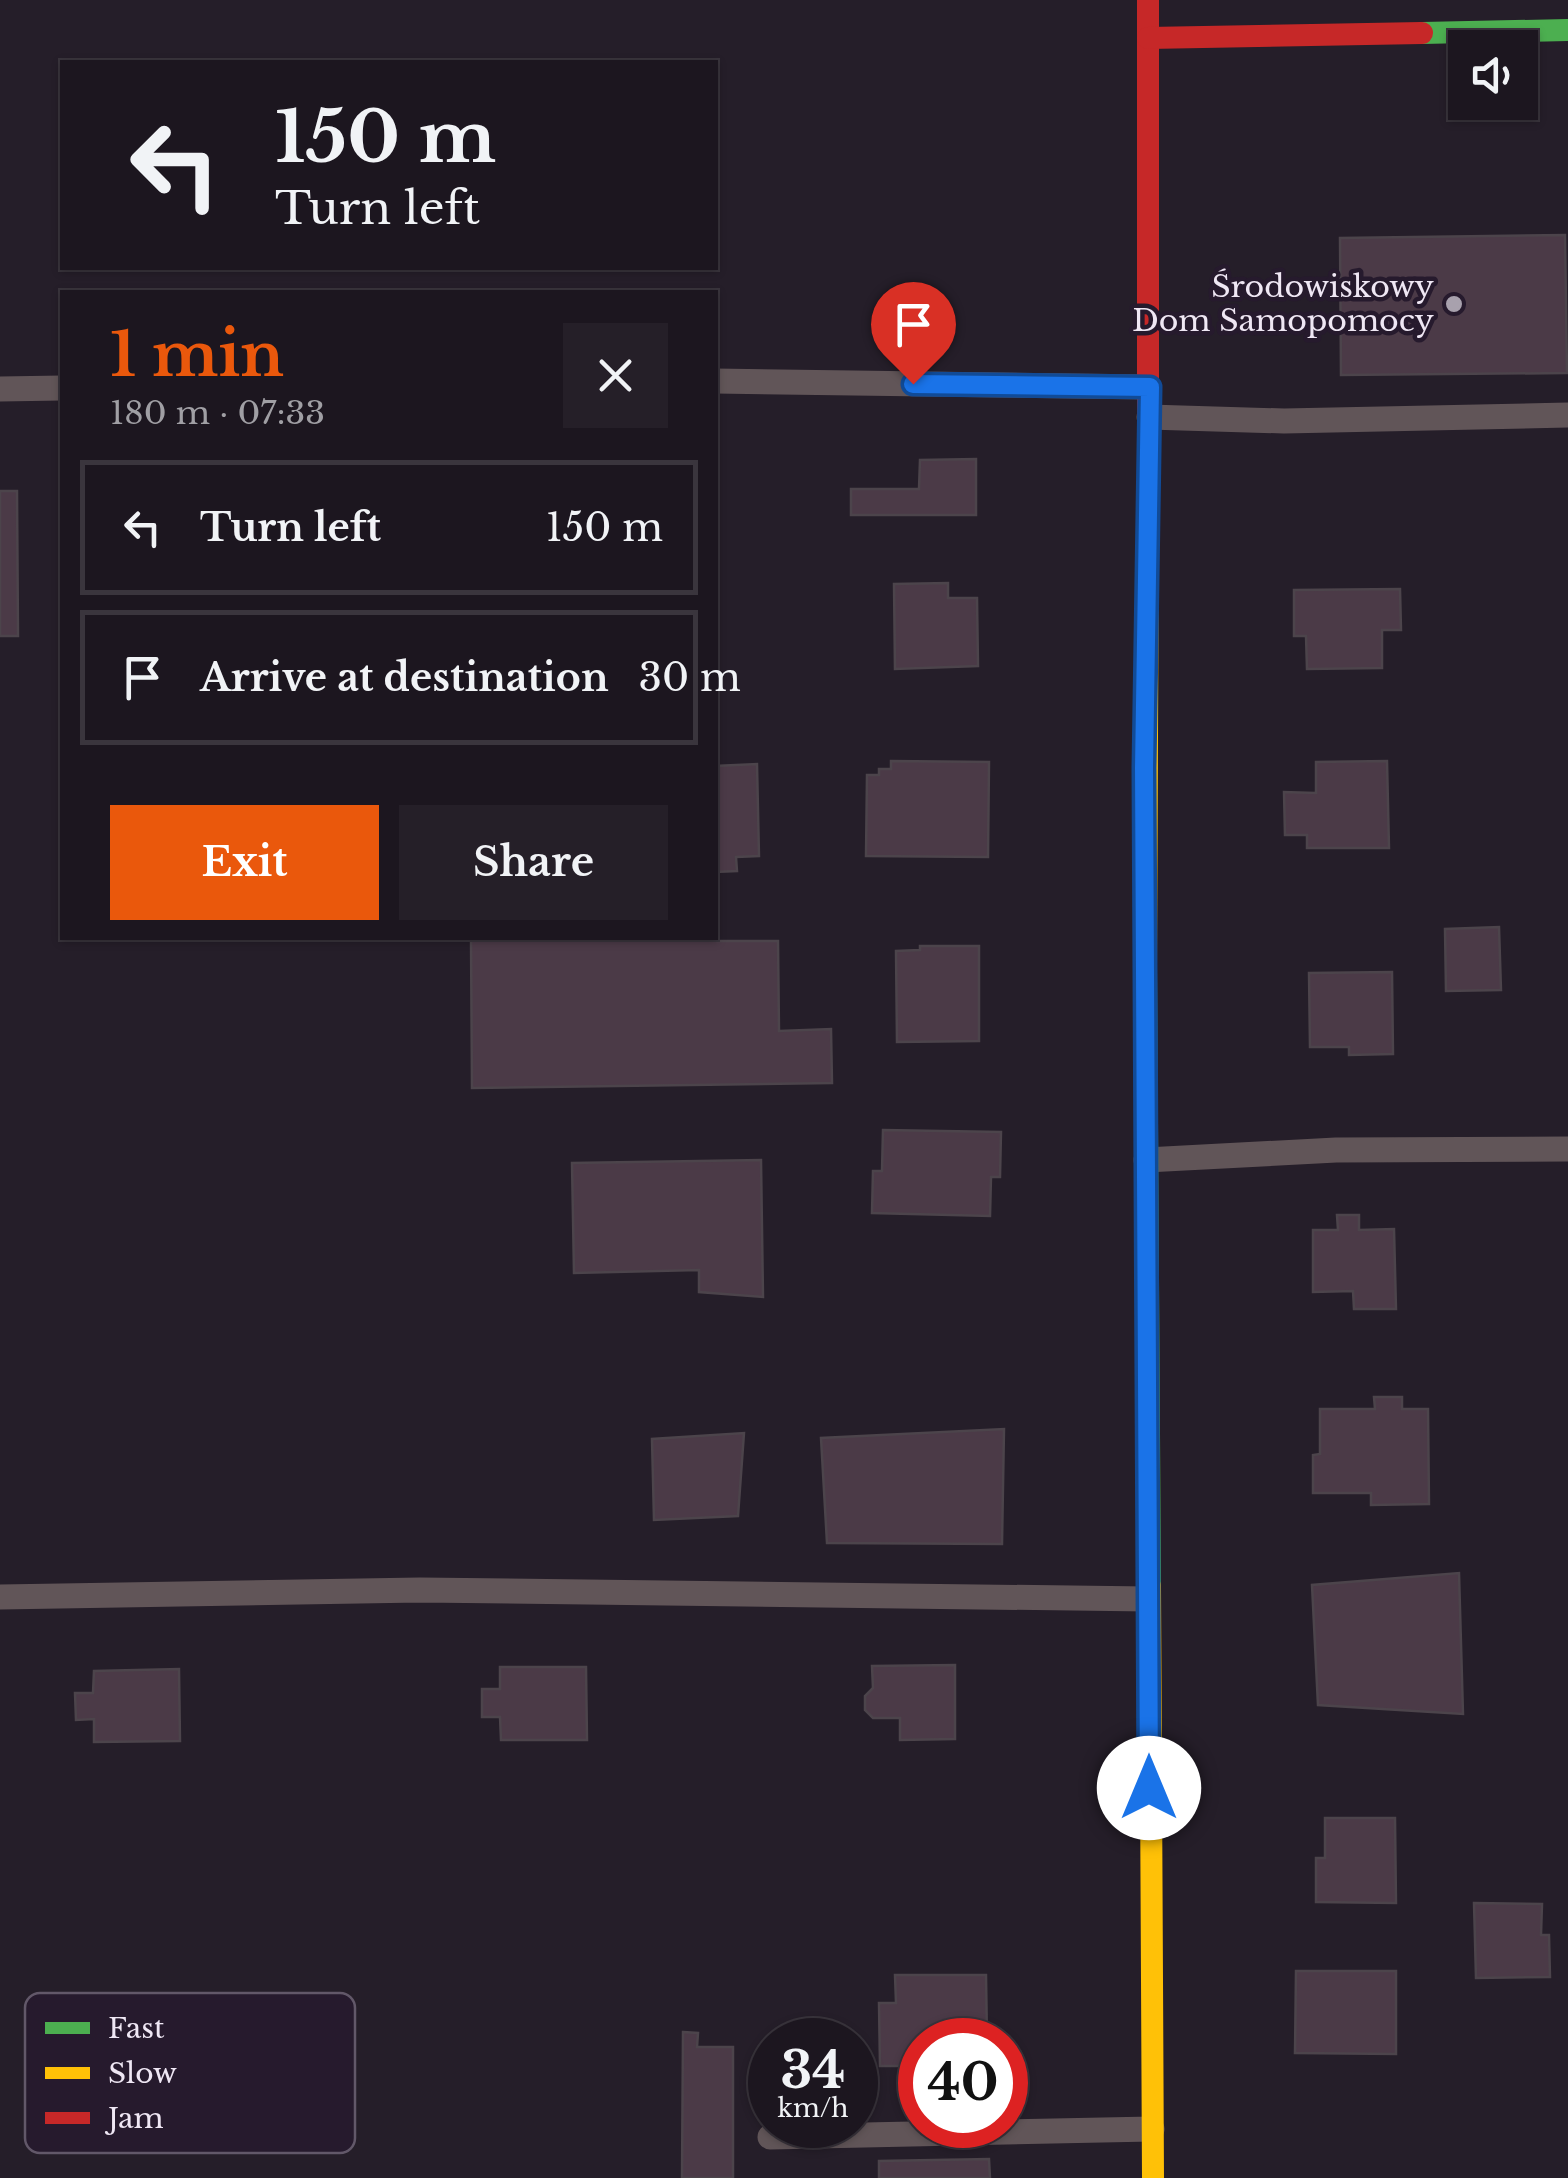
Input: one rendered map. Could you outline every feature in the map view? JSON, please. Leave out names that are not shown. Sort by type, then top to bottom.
[{"type":"street","points":[[1148,0],[1146,1160],[1153,2178]]},
{"type":"street","points":[[1148,38],[1568,30]]},
{"type":"lane","points":[[718,381],[1150,387]]},
{"type":"lane","points":[[0,389],[60,388]]},
{"type":"lane","points":[[1149,417],[1284,422],[1568,415]]},
{"type":"lane","points":[[1146,1160],[1336,1150],[1568,1148]]},
{"type":"lane","points":[[0,1597],[420,1590],[1148,1599]]},
{"type":"lane","points":[[878,2135],[1152,2129]]},
{"type":"building","name":"Środowiskowy Dom Samopomocy","points":[[1565,235],[1567,373],[1341,375],[1340,238]]},
{"type":"building","points":[[976,459],[976,515],[851,515],[851,489],[919,489],[920,460]]},
{"type":"building","points":[[0,491],[17,491],[18,636],[0,636]]},
{"type":"building","points":[[948,583],[948,598],[977,598],[978,666],[895,669],[894,584]]},
{"type":"building","points":[[1400,589],[1401,630],[1382,630],[1382,668],[1307,669],[1306,636],[1294,636],[1294,590]]},
{"type":"building","points":[[891,761],[989,762],[988,857],[866,856],[867,775],[891,769]]},
{"type":"building","points":[[1387,761],[1389,848],[1307,848],[1307,835],[1285,835],[1284,792],[1316,793],[1316,762]]},
{"type":"building","points":[[757,764],[759,856],[736,857],[737,871],[718,872],[718,766]]},
{"type":"building","points":[[1499,927],[1501,990],[1446,991],[1445,929]]},
{"type":"building","points":[[471,940],[778,941],[779,1031],[831,1029],[832,1083],[472,1088]]},
{"type":"building","points":[[920,946],[979,946],[979,1041],[897,1042],[896,951],[920,950]]},
{"type":"building","points":[[1392,972],[1393,1054],[1349,1055],[1349,1047],[1310,1047],[1309,973]]},
{"type":"building","points":[[883,1130],[1001,1132],[1000,1177],[991,1177],[990,1216],[872,1213],[873,1171],[882,1171]]},
{"type":"building","points":[[761,1160],[763,1297],[699,1292],[699,1270],[574,1273],[572,1163]]},
{"type":"building","points":[[1337,1215],[1359,1215],[1359,1230],[1394,1229],[1396,1309],[1354,1309],[1353,1291],[1313,1292],[1313,1230],[1338,1230]]},
{"type":"building","points":[[1374,1397],[1402,1397],[1402,1409],[1428,1409],[1429,1504],[1371,1505],[1371,1493],[1313,1493],[1313,1455],[1320,1454],[1320,1409],[1375,1409]]},
{"type":"building","points":[[1004,1429],[1002,1544],[827,1543],[821,1438]]},
{"type":"building","points":[[744,1433],[738,1516],[654,1520],[652,1439]]},
{"type":"building","points":[[1459,1573],[1463,1714],[1318,1705],[1312,1585]]},
{"type":"building","points":[[955,1665],[955,1739],[900,1740],[900,1718],[873,1718],[865,1710],[865,1696],[873,1688],[872,1666]]},
{"type":"building","points":[[500,1667],[586,1667],[587,1740],[501,1740],[500,1717],[482,1717],[482,1689],[500,1689]]},
{"type":"building","points":[[179,1669],[180,1741],[94,1742],[94,1719],[76,1720],[75,1693],[93,1693],[94,1671]]},
{"type":"building","points":[[1325,1818],[1395,1818],[1396,1903],[1316,1902],[1316,1858],[1325,1858]]},
{"type":"building","points":[[1474,1903],[1542,1904],[1541,1935],[1549,1935],[1550,1977],[1476,1978]]},
{"type":"building","points":[[1296,1971],[1396,1971],[1396,2054],[1295,2053]]},
{"type":"building","points":[[895,1975],[986,1975],[987,2018],[898,2018],[898,2066],[880,2066],[879,2003],[896,2003]]},
{"type":"building","points":[[683,2032],[698,2033],[697,2047],[733,2047],[733,2178],[682,2178]]},
{"type":"building","points":[[989,2159],[990,2178],[879,2178],[879,2161]]},
{"type":"traffic: fast","points":[[1422,33],[1568,30]]},
{"type":"traffic: fast","points":[[1146,967],[1150,1586]]},
{"type":"traffic: slow","points":[[1146,967],[1148,509]]},
{"type":"traffic: slow","points":[[1150,1586],[1153,2178]]},
{"type":"traffic: jam","points":[[1148,0],[1148,509]]},
{"type":"traffic: jam","points":[[1148,38],[1422,33]]},
{"type":"place","name":"Środowiskowy Dom Samopomocy","points":[[1454,304]]},
{"type":"route","points":[[913,384],[1150,387],[1144,768],[1149,1788]]}]
